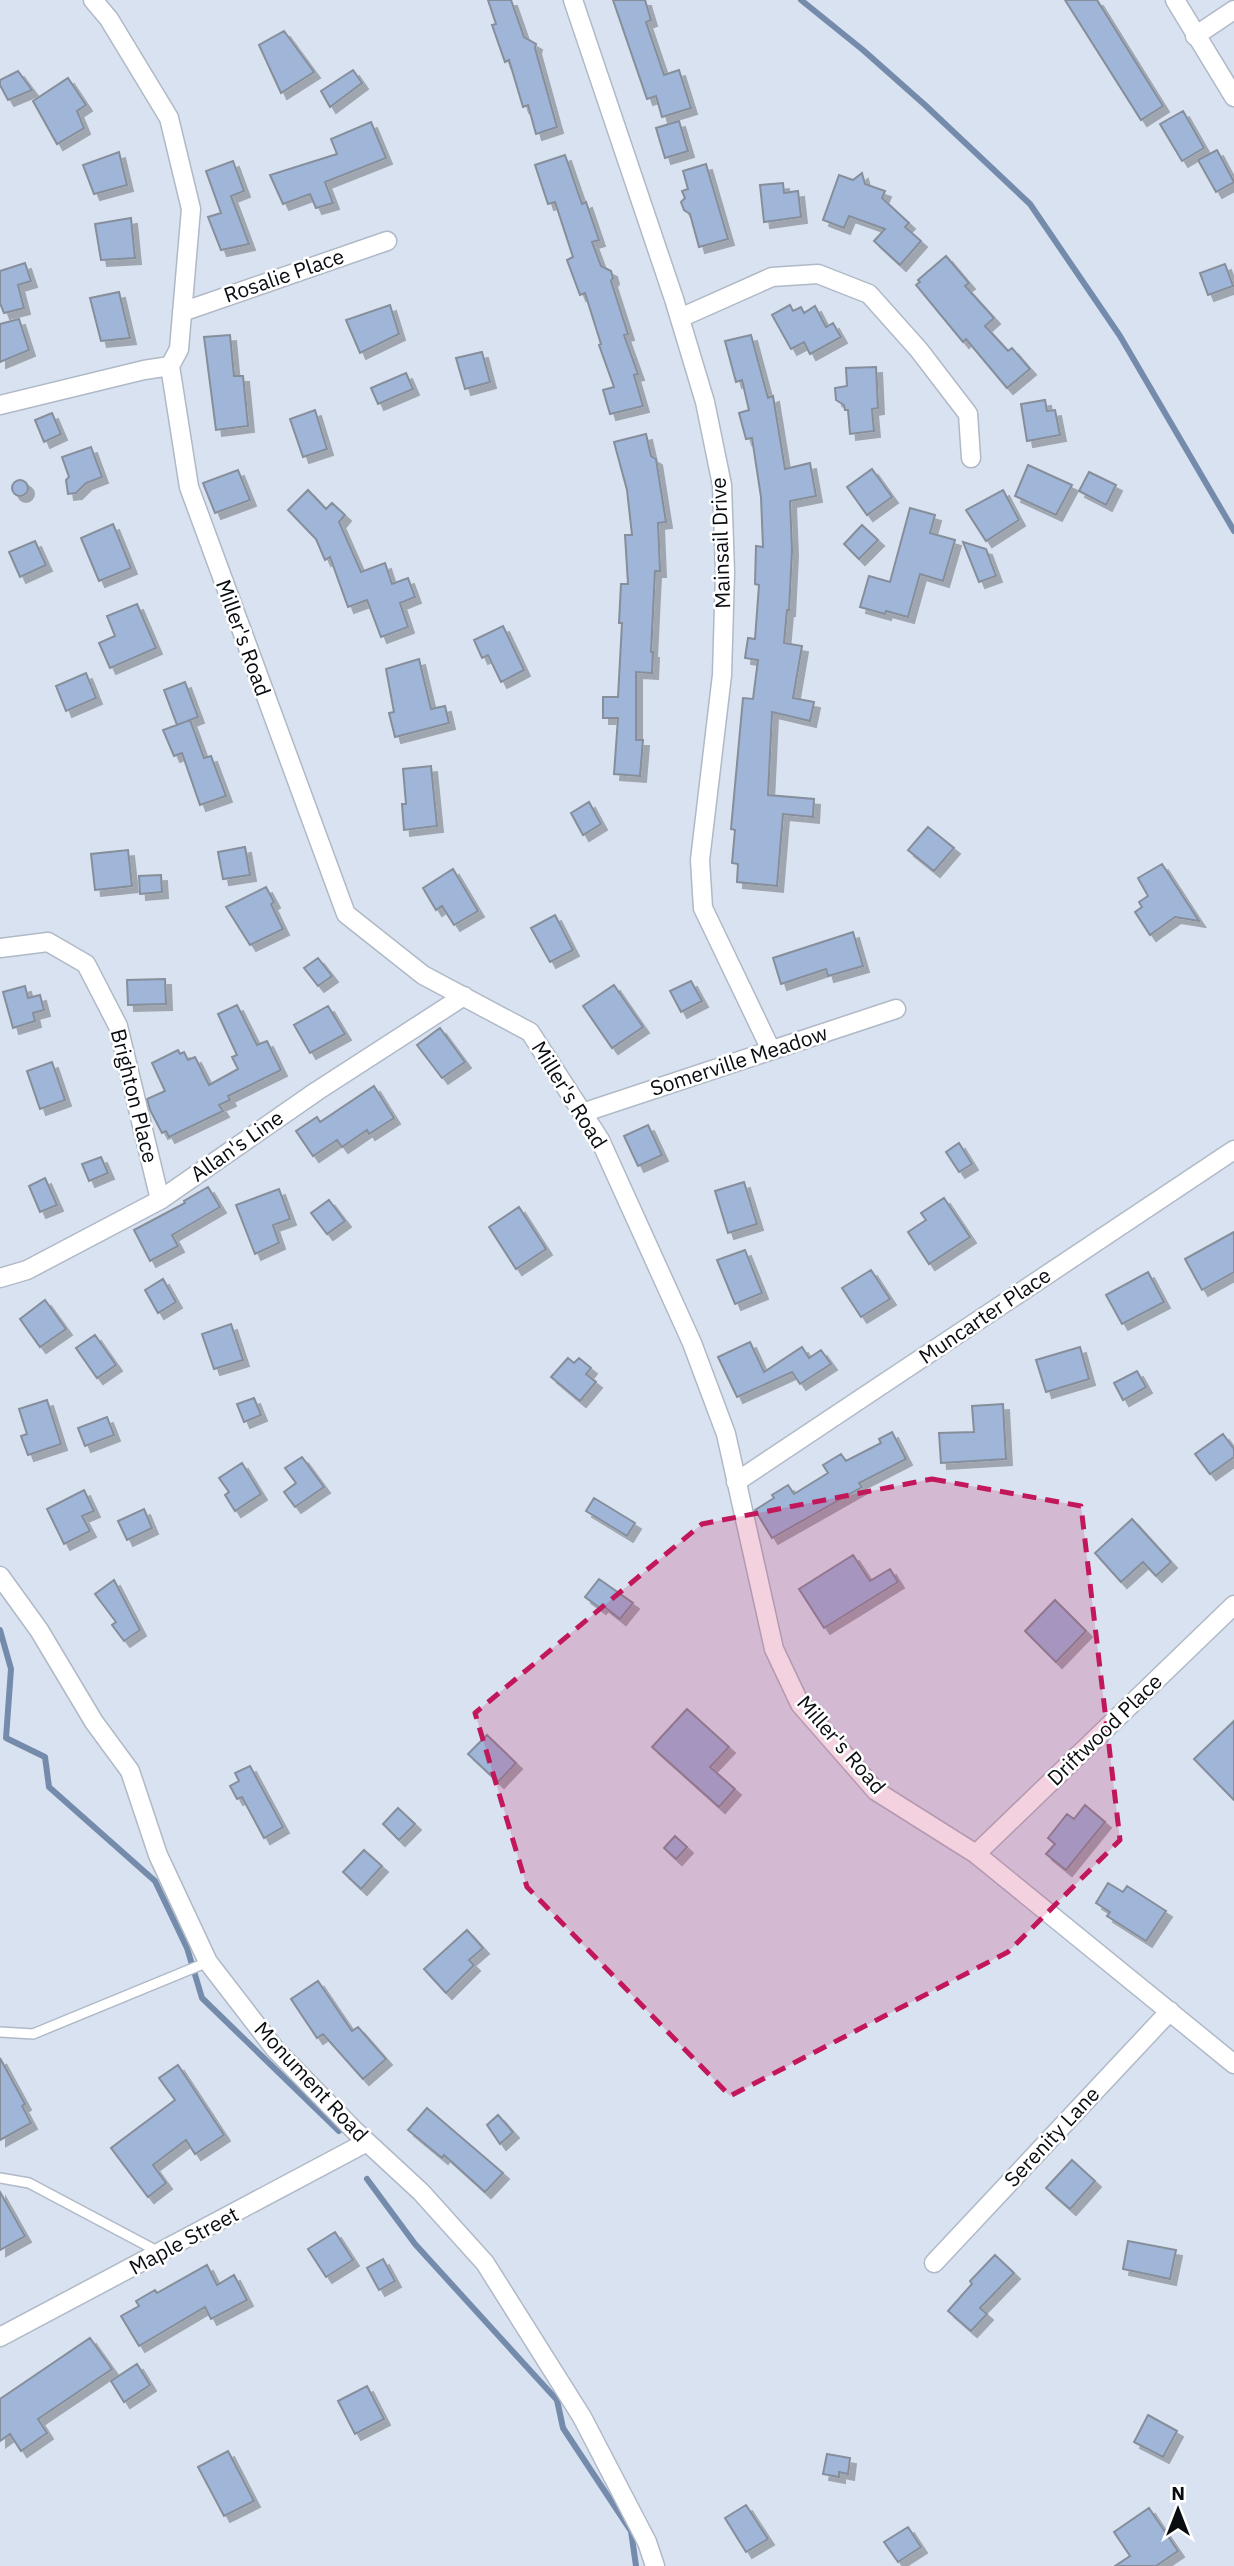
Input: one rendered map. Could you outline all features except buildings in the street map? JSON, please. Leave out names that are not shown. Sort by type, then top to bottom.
[{"type":"street","name":"Miller's Road","points":[[93,0],[109,19],[169,118],[191,209],[179,349],[170,366],[189,487],[346,914],[423,975],[530,1032],[600,1140],[692,1343],[726,1434],[774,1649],[800,1704],[876,1791],[976,1854],[1234,2064]]},
{"type":"street","name":"Mainsail Drive","points":[[573,0],[680,318],[705,402],[722,498],[725,572],[722,675],[700,860],[704,908],[772,1050]]},
{"type":"street","points":[[1175,0],[1234,97]]},
{"type":"street","points":[[1195,36],[1234,10]]},
{"type":"street","name":"Rosalie Place","points":[[182,312],[387,241]]},
{"type":"street","points":[[680,318],[772,277],[818,274],[869,294],[919,350],[968,414],[971,458]]},
{"type":"street","points":[[0,405],[170,366]]},
{"type":"street","name":"Brighton Place","points":[[0,948],[48,943],[86,964],[118,1026],[160,1200]]},
{"type":"street","name":"Allan's Line","points":[[0,1278],[27,1270],[160,1200],[317,1090],[464,996]]},
{"type":"street","name":"Somerville Meadow","points":[[582,1113],[896,1009]]},
{"type":"street","name":"Muncarter Place","points":[[736,1482],[1234,1150]]},
{"type":"street","name":"Monument Road","points":[[0,1576],[39,1630],[94,1722],[130,1771],[158,1856],[208,1962],[275,2049],[421,2192],[485,2263],[582,2417],[647,2542],[655,2566]]},
{"type":"street","name":"Driftwood Place","points":[[976,1854],[1234,1605]]},
{"type":"street","name":"Serenity Lane","points":[[934,2263],[1170,2011]]},
{"type":"street","name":"Maple Street","points":[[0,2337],[367,2142]]},
{"type":"lane","points":[[0,2032],[33,2034],[208,1962]]},
{"type":"lane","points":[[0,2178],[29,2183],[161,2253]]},
{"type":"highlighted area","points":[[932,1479],[1081,1506],[1120,1840],[1008,1952],[730,2096],[527,1887],[475,1713],[702,1524]]},
{"type":"waterway","points":[[801,0],[925,105],[1030,204],[1120,336],[1234,531]]},
{"type":"waterway","points":[[0,1630],[11,1669],[6,1738],[45,1757],[49,1787],[155,1881],[187,1948],[202,1998],[339,2131]]},
{"type":"waterway","points":[[367,2179],[415,2244],[557,2400],[563,2428],[631,2531],[636,2566]]}]
